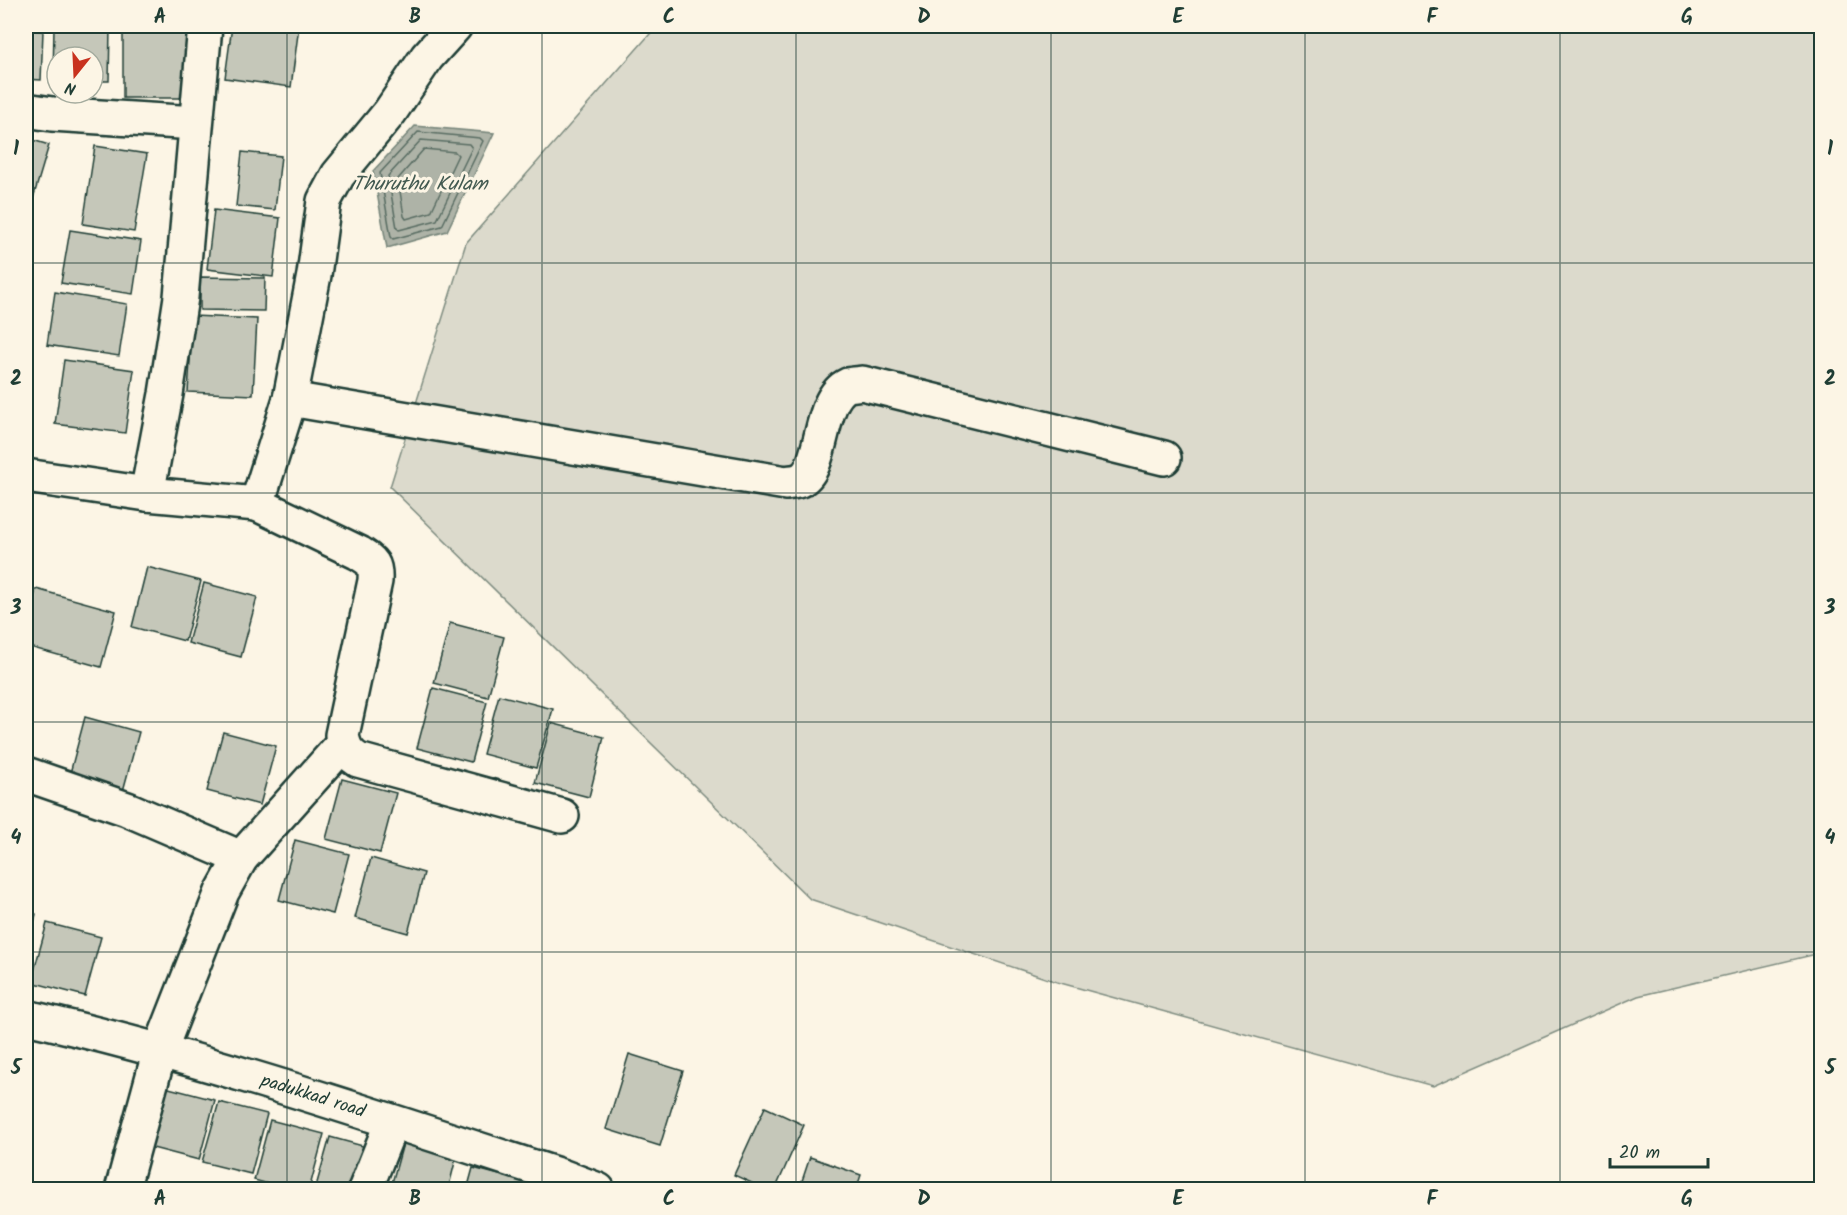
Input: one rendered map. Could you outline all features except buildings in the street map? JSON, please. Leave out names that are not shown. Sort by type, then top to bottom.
[{"type":"street","points":[[147,494],[181,297],[205,26]]},
{"type":"street","points":[[257,504],[290,399],[314,275],[324,201],[338,175],[390,112],[427,57],[455,26]]},
{"type":"street","points":[[26,110],[52,114],[196,123]]},
{"type":"street","points":[[290,399],[786,483],[801,480],[811,471],[831,405],[837,394],[848,386],[862,383],[1164,458]]},
{"type":"street","points":[[26,476],[147,494],[257,504],[360,553],[372,561],[376,570],[342,735],[348,754],[358,760],[562,816]]},
{"type":"street","points":[[122,1190],[160,1050],[222,892],[241,858],[343,744]]},
{"type":"street","points":[[26,774],[127,809],[241,858]]},
{"type":"street","name":"padukkad road","points":[[26,1017],[160,1050],[561,1176],[598,1190]]},
{"type":"street","points":[[365,1190],[392,1122]]},
{"type":"shaded area","points":[[657,26],[1821,26],[1821,953],[1638,996],[1433,1086],[1057,982],[810,899],[390,487],[466,243]]},
{"type":"water","name":"Thuruthu Kulam","points":[[415,126],[494,133],[447,231],[387,248],[373,171]]}]
